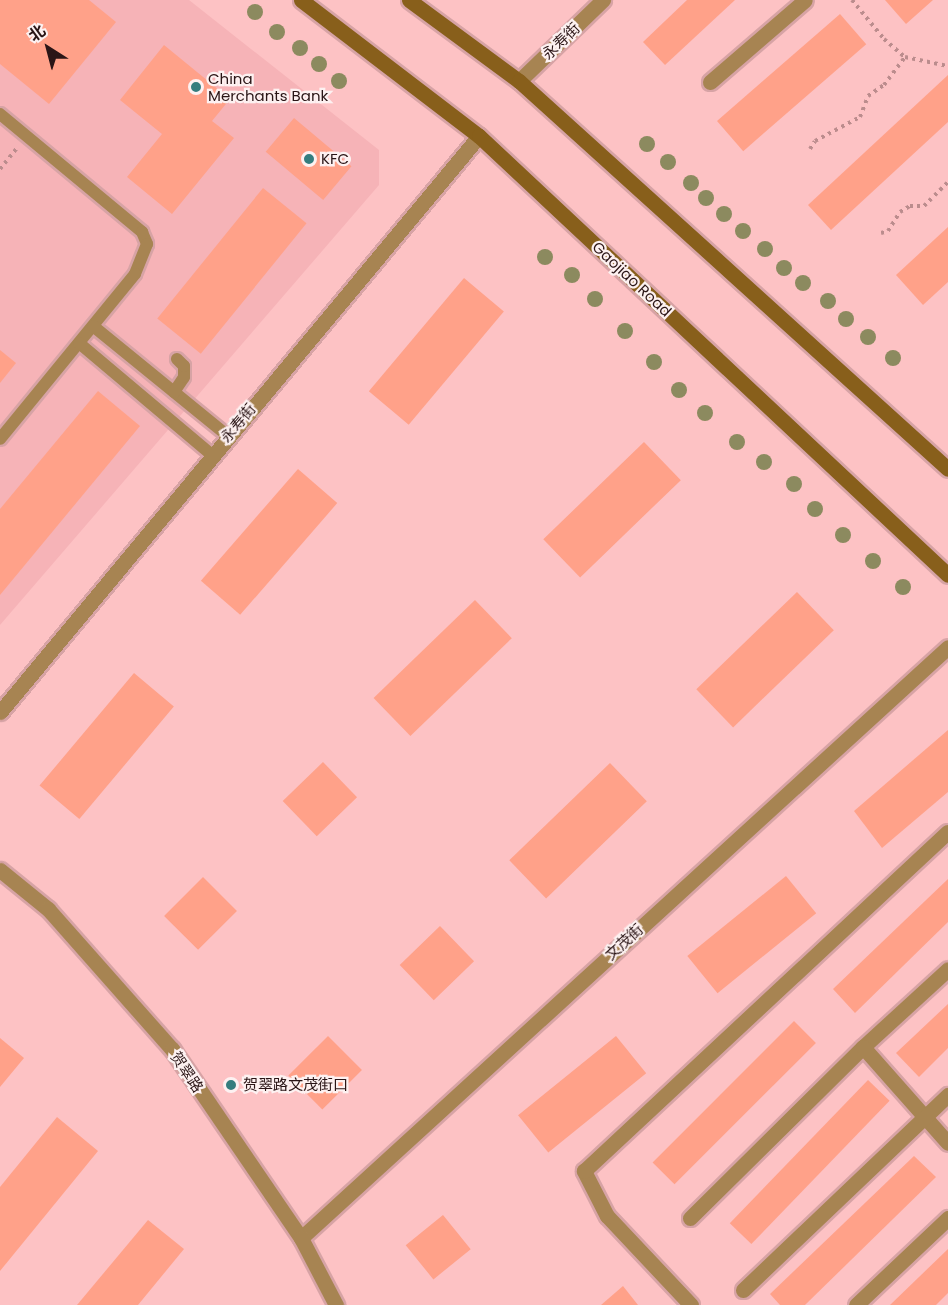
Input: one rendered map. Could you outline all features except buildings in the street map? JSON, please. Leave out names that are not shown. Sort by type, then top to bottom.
[{"type":"main road","name":"Gaojiao Road","points":[[301,0],[479,136],[948,575]]},
{"type":"main road","points":[[409,0],[519,81],[948,469]]},
{"type":"street","name":"永寿街","points":[[519,81],[603,0]]},
{"type":"street","points":[[710,82],[805,0]]},
{"type":"street","name":"永寿街","points":[[0,712],[479,136]]},
{"type":"street","name":"文茂街","points":[[301,1238],[948,647]]},
{"type":"street","points":[[691,1305],[608,1216],[584,1171],[948,832]]},
{"type":"street","name":"贺翠路","points":[[0,870],[48,909],[172,1049],[301,1238],[336,1305]]},
{"type":"street","points":[[690,1218],[863,1047],[948,969]]},
{"type":"street","points":[[863,1047],[948,1143]]},
{"type":"street","points":[[743,1290],[948,1095]]},
{"type":"street","points":[[856,1305],[948,1218]]},
{"type":"lane","points":[[0,114],[141,232],[147,244],[135,274],[0,439]]},
{"type":"lane","points":[[93,326],[228,436]]},
{"type":"lane","points":[[79,343],[212,455]]},
{"type":"lane","points":[[174,392],[184,377],[184,366],[177,359]]},
{"type":"path","points":[[852,0],[884,39],[905,57],[948,66]]},
{"type":"path","points":[[810,148],[815,141],[860,117],[868,96],[884,85],[905,57]]},
{"type":"path","points":[[0,169],[27,136]]},
{"type":"path","points":[[881,233],[888,231],[900,212],[910,206],[924,206],[948,182]]},
{"type":"shaded area","points":[[0,0],[189,0],[379,150],[379,185],[0,625]]},
{"type":"place","name":"China Merchants Bank","points":[[196,87]]},
{"type":"place","name":"KFC","points":[[309,159]]},
{"type":"place","name":"贺翠路文茂街口","points":[[231,1085]]}]
